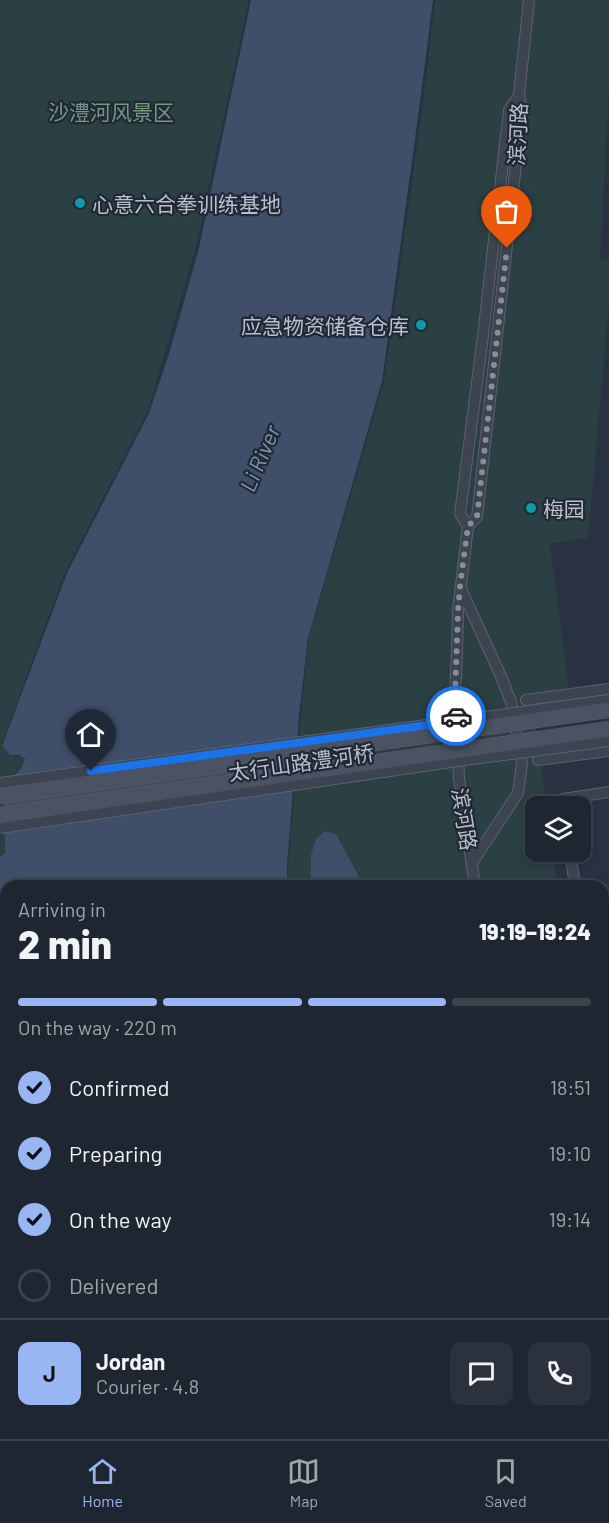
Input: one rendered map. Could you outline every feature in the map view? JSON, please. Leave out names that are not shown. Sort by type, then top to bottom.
[{"type":"main road","name":"太行山路澧河桥","points":[[0,796],[456,726],[609,710]]},
{"type":"main road","name":"太行山路澧河桥","points":[[0,815],[458,756],[609,729]]},
{"type":"street","name":"滨河路","points":[[456,726],[455,695],[460,586],[468,526],[477,517],[522,110],[519,95],[529,0]]},
{"type":"street","points":[[468,526],[460,514],[509,110],[519,95]]},
{"type":"street","points":[[498,206],[511,207]]},
{"type":"street","points":[[481,350],[495,351]]},
{"type":"street","points":[[460,586],[511,702],[522,763],[518,793],[472,863]]},
{"type":"street","points":[[526,700],[609,689]]},
{"type":"street","name":"太行山路澧河桥","points":[[0,783],[456,726],[609,700]]},
{"type":"street","name":"太行山路澧河桥","points":[[0,828],[458,756],[609,741]]},
{"type":"street","points":[[538,760],[609,751]]},
{"type":"street","name":"滨河路","points":[[458,756],[459,778],[474,880]]},
{"type":"street","points":[[583,796],[609,792]]},
{"type":"street","points":[[572,862],[575,880]]},
{"type":"green space","name":"沙澧河风景区","points":[[0,0],[249,0],[196,247],[148,411],[65,572],[1,746],[10,755],[24,759],[20,768],[2,787],[5,853],[0,856]]},
{"type":"green space","points":[[435,0],[609,0],[609,90],[600,259],[609,260],[609,304],[588,538],[550,544],[569,690],[532,695],[546,796],[525,796],[525,862],[554,862],[556,880],[288,880],[309,637],[384,382]]},
{"type":"water","name":"Li River","points":[[251,0],[433,0],[382,381],[308,638],[299,716],[287,880],[0,880],[0,857],[5,853],[3,788],[21,768],[25,759],[19,755],[10,755],[2,746],[67,573],[149,413],[169,354],[199,248]]},
{"type":"water","points":[[325,831],[336,834],[361,880],[311,880],[311,855],[316,839]]},
{"type":"way so far","points":[[456,716],[460,586],[468,526],[477,517],[507,248]]},
{"type":"place","name":"心意六合拳训练基地","points":[[80,203]]},
{"type":"place","name":"应急物资储备仓库","points":[[421,325]]},
{"type":"place","name":"梅园","points":[[531,508]]},
{"type":"route","points":[[91,771],[456,721],[456,716]]}]
